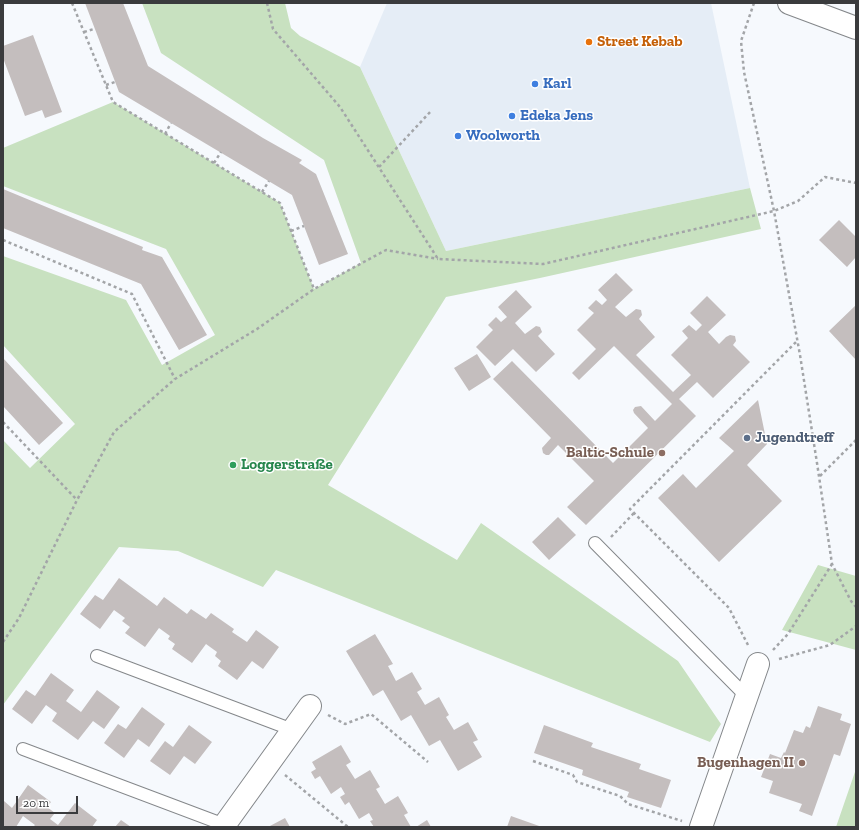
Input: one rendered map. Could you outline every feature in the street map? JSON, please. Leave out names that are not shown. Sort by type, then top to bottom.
[{"type":"street","points":[[789,3],[856,28]]},
{"type":"street","points":[[701,827],[758,664]]},
{"type":"street","points":[[224,826],[310,706]]},
{"type":"lane","points":[[598,546],[747,697]]},
{"type":"lane","points":[[97,656],[293,730]]},
{"type":"lane","points":[[23,749],[224,826]]},
{"type":"path","points":[[72,3],[112,102],[280,203],[314,289]]},
{"type":"path","points":[[267,3],[273,29],[340,107],[438,259]]},
{"type":"path","points":[[754,3],[741,41],[744,72],[774,211],[797,341],[832,564],[851,601],[856,607]]},
{"type":"path","points":[[84,32],[94,28]]},
{"type":"path","points":[[106,85],[115,82]]},
{"type":"path","points":[[379,167],[431,111]]},
{"type":"path","points":[[165,134],[171,123]]},
{"type":"path","points":[[214,163],[221,152]]},
{"type":"path","points":[[3,642],[19,618],[77,500],[114,432],[175,379],[257,329],[314,289],[386,250],[438,259],[544,264],[774,211],[798,202],[825,177],[856,183]]},
{"type":"path","points":[[262,192],[269,181]]},
{"type":"path","points":[[291,231],[304,226]]},
{"type":"path","points":[[3,240],[132,294],[175,379]]},
{"type":"path","points":[[758,664],[729,608],[630,509],[797,341]]},
{"type":"path","points":[[3,422],[77,500]]},
{"type":"path","points":[[819,476],[856,440]]},
{"type":"path","points":[[598,546],[634,513]]},
{"type":"path","points":[[758,664],[788,634],[832,564]]},
{"type":"path","points":[[758,664],[830,645],[856,626]]},
{"type":"path","points":[[310,706],[345,724],[371,714],[428,762]]},
{"type":"path","points":[[533,761],[573,775],[577,782],[620,796],[628,804],[701,827]]},
{"type":"path","points":[[270,762],[348,827]]},
{"type":"shaded area","points":[[387,3],[711,3],[750,188],[446,251],[360,67]]},
{"type":"green space","points":[[142,3],[285,3],[291,28],[300,36],[360,67],[446,251],[750,188],[761,229],[540,278],[446,297],[328,485],[457,560],[481,523],[678,661],[721,724],[710,742],[276,570],[263,587],[178,551],[119,547],[3,705],[3,440],[30,468],[75,424],[3,345],[3,256],[126,300],[162,365],[215,335],[166,249],[3,186],[3,148],[113,102],[280,203],[314,289],[361,263],[324,160],[161,53]]},
{"type":"green space","points":[[818,565],[856,576],[856,650],[782,630]]},
{"type":"green space","points":[[856,769],[856,827],[836,827]]},
{"type":"building","points":[[85,3],[123,3],[148,66],[263,138],[302,160],[299,163],[316,174],[348,254],[319,265],[292,195],[119,92]]},
{"type":"building","points":[[33,35],[62,112],[45,118],[42,110],[25,116],[3,58],[3,46]]},
{"type":"building","points":[[3,189],[143,247],[142,250],[162,257],[207,335],[179,350],[141,284],[3,228]]},
{"type":"building","points":[[839,220],[856,237],[856,257],[847,267],[819,240]]},
{"type":"building","points":[[616,273],[633,290],[615,307],[626,317],[636,309],[641,310],[642,315],[639,319],[655,337],[636,355],[673,392],[691,375],[671,355],[688,338],[682,331],[689,325],[696,331],[702,325],[690,313],[707,296],[726,315],[708,332],[719,344],[730,335],[735,336],[736,341],[733,345],[750,362],[713,398],[697,382],[679,399],[696,416],[586,525],[567,507],[594,481],[558,445],[549,455],[543,453],[542,448],[551,438],[493,379],[512,361],[613,463],[648,428],[634,413],[633,410],[635,407],[641,406],[655,421],[672,404],[614,346],[579,380],[572,373],[596,349],[577,330],[594,313],[588,308],[596,300],[602,305],[607,300],[598,290]]},
{"type":"building","points":[[516,290],[532,307],[515,323],[525,334],[536,326],[540,327],[542,332],[538,336],[555,354],[536,372],[513,349],[495,366],[476,347],[493,330],[488,325],[496,317],[501,322],[507,317],[498,307]]},
{"type":"building","points":[[856,305],[856,360],[829,331]]},
{"type":"building","points":[[477,354],[491,377],[469,391],[454,368]]},
{"type":"building","points":[[3,358],[63,423],[39,445],[3,406]]},
{"type":"building","points":[[758,400],[767,444],[747,465],[782,501],[719,562],[658,498],[683,474],[696,488],[734,451],[719,438]]},
{"type":"building","points":[[558,517],[576,535],[549,560],[532,542]]},
{"type":"building","points":[[119,578],[157,606],[164,597],[187,614],[191,609],[206,619],[211,613],[234,629],[232,632],[247,642],[256,630],[279,647],[263,669],[252,661],[237,680],[218,666],[221,661],[215,656],[217,652],[206,644],[192,663],[172,649],[175,644],[168,639],[170,636],[159,628],[145,647],[125,633],[130,627],[122,621],[125,618],[114,610],[100,629],[80,614],[95,595],[103,600]]},
{"type":"building","points":[[375,634],[393,664],[388,666],[396,681],[412,672],[422,689],[417,692],[425,705],[439,697],[449,715],[446,717],[454,730],[468,722],[478,740],[473,742],[482,757],[458,771],[440,740],[429,746],[411,715],[401,721],[383,690],[373,696],[346,651]]},
{"type":"building","points":[[51,673],[74,690],[66,701],[81,712],[97,690],[120,707],[104,729],[93,721],[78,740],[52,721],[57,713],[46,705],[32,724],[12,709],[26,690],[35,696]]},
{"type":"building","points":[[818,706],[842,714],[840,720],[851,724],[840,756],[834,754],[812,816],[799,811],[802,804],[769,793],[773,781],[761,777],[770,754],[781,758],[784,752],[785,753],[794,730],[803,733],[806,726],[810,728]]},
{"type":"building","points":[[142,707],[165,724],[149,747],[138,739],[124,758],[104,743],[118,724],[126,729]]},
{"type":"building","points":[[189,725],[212,742],[195,764],[184,756],[170,775],[150,761],[165,741],[173,747]]},
{"type":"building","points":[[544,725],[593,743],[591,747],[641,764],[639,769],[671,780],[661,808],[627,797],[629,792],[582,775],[583,770],[534,753]]},
{"type":"building","points":[[341,745],[351,762],[346,765],[355,779],[370,770],[380,787],[376,789],[385,804],[398,796],[408,813],[404,815],[411,827],[374,827],[370,821],[373,820],[369,813],[359,819],[349,802],[345,805],[340,797],[345,794],[341,787],[331,794],[320,776],[315,779],[311,772],[316,769],[312,762]]},
{"type":"building","points":[[28,785],[51,802],[47,807],[55,813],[50,819],[58,825],[75,803],[97,820],[92,827],[33,827],[35,825],[23,816],[16,827],[3,827],[4,801],[12,808]]},
{"type":"building","points":[[511,816],[542,827],[507,827]]},
{"type":"building","points":[[285,818],[290,827],[268,827]]},
{"type":"building","points":[[121,820],[131,827],[115,827]]},
{"type":"building","points":[[427,820],[431,827],[416,827]]},
{"type":"place","name":"Street Kebab","points":[[589,42]]},
{"type":"place","name":"Karl","points":[[535,84]]},
{"type":"place","name":"Edeka Jens","points":[[512,116]]},
{"type":"place","name":"Woolworth","points":[[458,136]]},
{"type":"place","name":"Jugendtreff","points":[[747,438]]},
{"type":"place","name":"Baltic-Schule","points":[[662,453]]},
{"type":"place","name":"Loggerstraße","points":[[233,465]]},
{"type":"place","name":"Bugenhagen II","points":[[802,763]]}]
